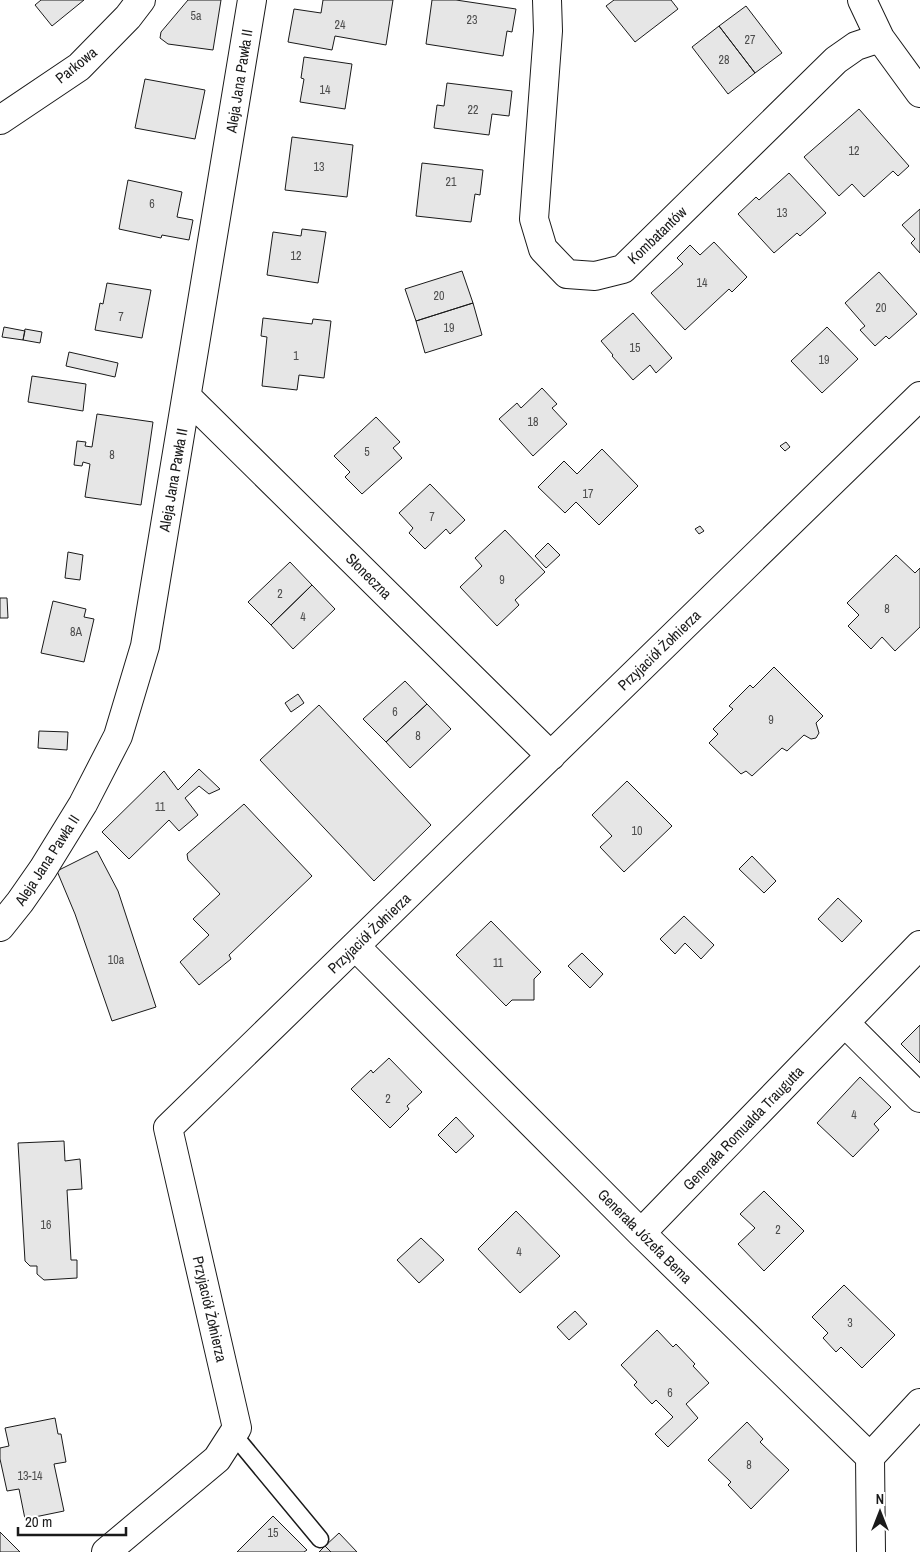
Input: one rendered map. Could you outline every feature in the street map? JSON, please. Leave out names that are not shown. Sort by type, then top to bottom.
[{"type":"street","name":"Parkowa","points":[[0,120],[78,67],[128,18],[141,0]]},
{"type":"street","name":"Aleja Jana Pawła II","points":[[0,927],[20,902],[83,804],[118,736],[145,646],[252,0]]},
{"type":"street","name":"Kombatantów","points":[[547,0],[548,31],[534,219],[544,249],[567,274],[595,276],[623,269],[836,60],[856,46],[880,38]]},
{"type":"street","points":[[862,0],[880,38],[920,94]]},
{"type":"street","name":"Przyjaciół Żołnierza","points":[[233,1434],[237,1428],[168,1128],[920,396]]},
{"type":"street","name":"Słoneczna","points":[[187,397],[551,756]]},
{"type":"street","name":"Generała Józefa Bema","points":[[355,946],[641,1233],[870,1457]]},
{"type":"street","name":"Generała Romualda Traugutta","points":[[641,1233],[920,946]]},
{"type":"street","points":[[845,1023],[920,1098]]},
{"type":"street","points":[[871,1552],[870,1457],[920,1403]]},
{"type":"street","points":[[106,1552],[217,1459],[233,1434]]},
{"type":"lane","points":[[233,1434],[320,1539]]},
{"type":"building","points":[[41,0],[84,0],[52,26],[35,5]]},
{"type":"building","points":[[188,0],[221,0],[213,50],[168,44],[160,38],[161,32]]},
{"type":"building","points":[[323,0],[393,0],[386,45],[335,36],[332,50],[288,42],[294,9],[321,13]]},
{"type":"building","points":[[432,0],[456,0],[516,9],[512,32],[507,31],[503,56],[426,44]]},
{"type":"building","points":[[614,0],[671,0],[678,9],[635,42],[606,6]]},
{"type":"building","points":[[746,6],[782,53],[755,73],[719,26]]},
{"type":"building","points":[[719,26],[755,73],[728,94],[692,47]]},
{"type":"building","points":[[304,57],[352,64],[345,109],[300,102],[304,79],[301,78]]},
{"type":"building","points":[[145,79],[205,90],[195,139],[135,128]]},
{"type":"building","points":[[447,83],[512,91],[509,116],[492,114],[489,135],[434,128],[437,105],[444,106]]},
{"type":"building","points":[[859,109],[909,166],[898,176],[893,171],[864,197],[852,184],[839,196],[804,157]]},
{"type":"building","points":[[292,137],[353,145],[347,197],[285,190]]},
{"type":"building","points":[[422,163],[483,170],[480,195],[475,194],[471,222],[416,216]]},
{"type":"building","points":[[789,173],[826,213],[800,236],[797,233],[774,253],[738,214],[756,197],[759,200]]},
{"type":"building","points":[[128,180],[182,192],[177,217],[193,220],[189,240],[162,235],[161,238],[119,229]]},
{"type":"building","points":[[920,209],[920,253],[911,243],[915,239],[902,225]]},
{"type":"building","points":[[302,229],[326,232],[318,283],[267,275],[273,232],[301,236]]},
{"type":"building","points":[[714,242],[747,277],[732,292],[729,289],[685,330],[651,293],[683,264],[677,258],[690,245],[700,255]]},
{"type":"building","points":[[462,271],[473,303],[416,321],[405,289]]},
{"type":"building","points":[[879,272],[917,314],[889,339],[886,336],[875,346],[860,330],[865,326],[845,303]]},
{"type":"building","points":[[107,283],[151,290],[142,338],[95,330],[100,303],[103,304]]},
{"type":"building","points":[[473,303],[482,335],[425,353],[416,321]]},
{"type":"building","points":[[633,313],[672,358],[656,373],[650,365],[633,380],[601,341]]},
{"type":"building","points":[[263,318],[312,324],[313,319],[331,321],[324,378],[299,375],[297,390],[262,386],[267,337],[261,336]]},
{"type":"building","points":[[4,327],[25,331],[23,340],[2,337]]},
{"type":"building","points":[[827,327],[858,359],[822,393],[791,361]]},
{"type":"building","points":[[25,329],[42,332],[40,343],[23,340]]},
{"type":"building","points":[[69,352],[118,363],[115,377],[66,366]]},
{"type":"building","points":[[32,376],[86,384],[83,411],[28,402]]},
{"type":"building","points":[[542,388],[557,404],[552,408],[567,424],[533,456],[499,419],[517,403],[521,408]]},
{"type":"building","points":[[97,414],[153,422],[141,505],[85,497],[90,464],[83,462],[82,466],[74,465],[77,441],[86,442],[85,446],[92,447]]},
{"type":"building","points":[[376,417],[400,442],[393,448],[402,458],[362,494],[345,477],[350,472],[334,456]]},
{"type":"building","points":[[786,442],[790,447],[785,451],[780,446]]},
{"type":"building","points":[[602,449],[638,486],[599,525],[576,502],[565,513],[538,487],[564,461],[577,474]]},
{"type":"building","points":[[430,484],[465,520],[450,534],[446,529],[425,549],[409,533],[413,528],[399,513]]},
{"type":"building","points":[[700,526],[704,531],[699,534],[695,529]]},
{"type":"building","points":[[505,530],[545,572],[515,600],[519,605],[497,626],[460,587],[482,566],[475,558]]},
{"type":"building","points":[[548,543],[560,555],[546,568],[535,556]]},
{"type":"building","points":[[68,552],[83,555],[80,580],[65,578]]},
{"type":"building","points":[[896,555],[915,573],[920,568],[920,627],[895,651],[882,637],[871,649],[848,626],[859,615],[847,603]]},
{"type":"building","points":[[290,562],[312,585],[271,625],[248,602]]},
{"type":"building","points":[[312,585],[335,609],[293,649],[271,625]]},
{"type":"building","points":[[0,598],[7,598],[8,618],[0,618]]},
{"type":"building","points":[[53,601],[86,609],[84,617],[94,619],[84,662],[41,653]]},
{"type":"building","points":[[774,667],[823,716],[816,723],[819,733],[816,738],[811,739],[804,735],[787,751],[782,748],[752,776],[746,771],[741,774],[709,743],[718,734],[713,729],[733,709],[729,706],[750,685],[753,688]]},
{"type":"building","points":[[405,681],[427,704],[386,742],[363,719]]},
{"type":"building","points":[[298,694],[304,703],[291,712],[285,703]]},
{"type":"building","points":[[427,704],[451,729],[410,768],[386,742]]},
{"type":"building","points":[[319,705],[431,825],[374,881],[260,760]]},
{"type":"building","points":[[39,731],[68,732],[67,750],[38,748]]},
{"type":"building","points":[[199,769],[220,789],[209,794],[199,786],[185,798],[198,815],[179,831],[169,820],[129,859],[102,832],[164,771],[178,790]]},
{"type":"building","points":[[627,781],[672,826],[624,872],[600,847],[612,836],[592,815]]},
{"type":"building","points":[[244,804],[312,876],[229,955],[231,959],[199,985],[180,962],[209,935],[193,919],[220,894],[188,860],[187,854]]},
{"type":"building","points":[[97,851],[118,891],[156,1007],[112,1021],[75,914],[57,871]]},
{"type":"building","points":[[752,856],[776,881],[764,893],[739,869]]},
{"type":"building","points":[[838,898],[862,921],[842,942],[818,919]]},
{"type":"building","points":[[684,916],[714,945],[701,959],[685,943],[675,954],[660,939]]},
{"type":"building","points":[[491,921],[541,972],[534,979],[534,1000],[512,1000],[506,1006],[456,955]]},
{"type":"building","points":[[582,953],[603,974],[590,988],[568,966]]},
{"type":"building","points":[[920,1025],[920,1063],[901,1044]]},
{"type":"building","points":[[389,1058],[422,1092],[407,1106],[409,1109],[390,1128],[351,1089],[371,1070],[373,1073]]},
{"type":"building","points":[[860,1077],[891,1107],[874,1124],[879,1130],[853,1157],[817,1123]]},
{"type":"building","points":[[456,1117],[474,1136],[456,1153],[438,1135]]},
{"type":"building","points":[[64,1141],[65,1161],[80,1159],[82,1189],[67,1190],[71,1260],[77,1260],[77,1278],[44,1280],[37,1274],[37,1266],[30,1266],[25,1261],[18,1143]]},
{"type":"building","points":[[764,1191],[804,1231],[764,1271],[738,1244],[755,1228],[740,1214]]},
{"type":"building","points":[[516,1211],[560,1256],[520,1293],[478,1249]]},
{"type":"building","points":[[421,1238],[444,1260],[419,1283],[397,1260]]},
{"type":"building","points":[[844,1285],[895,1335],[862,1368],[841,1347],[836,1352],[823,1338],[828,1333],[812,1317]]},
{"type":"building","points":[[575,1311],[587,1324],[569,1340],[557,1327]]},
{"type":"building","points":[[657,1330],[673,1347],[676,1344],[695,1364],[693,1366],[709,1383],[686,1404],[698,1418],[668,1447],[655,1434],[673,1417],[656,1400],[652,1404],[634,1385],[637,1382],[621,1365]]},
{"type":"building","points":[[55,1418],[58,1434],[61,1434],[66,1462],[54,1464],[64,1511],[25,1519],[19,1489],[7,1491],[0,1459],[0,1448],[9,1446],[5,1428]]},
{"type":"building","points":[[747,1422],[763,1439],[760,1442],[789,1470],[751,1509],[728,1485],[731,1482],[708,1460]]},
{"type":"building","points":[[273,1516],[307,1550],[304,1552],[237,1552]]},
{"type":"building","points":[[0,1532],[20,1552],[0,1552]]},
{"type":"building","points":[[339,1533],[357,1552],[331,1552],[325,1546]]},
{"type":"building","points":[[325,1546],[331,1552],[319,1552]]}]
